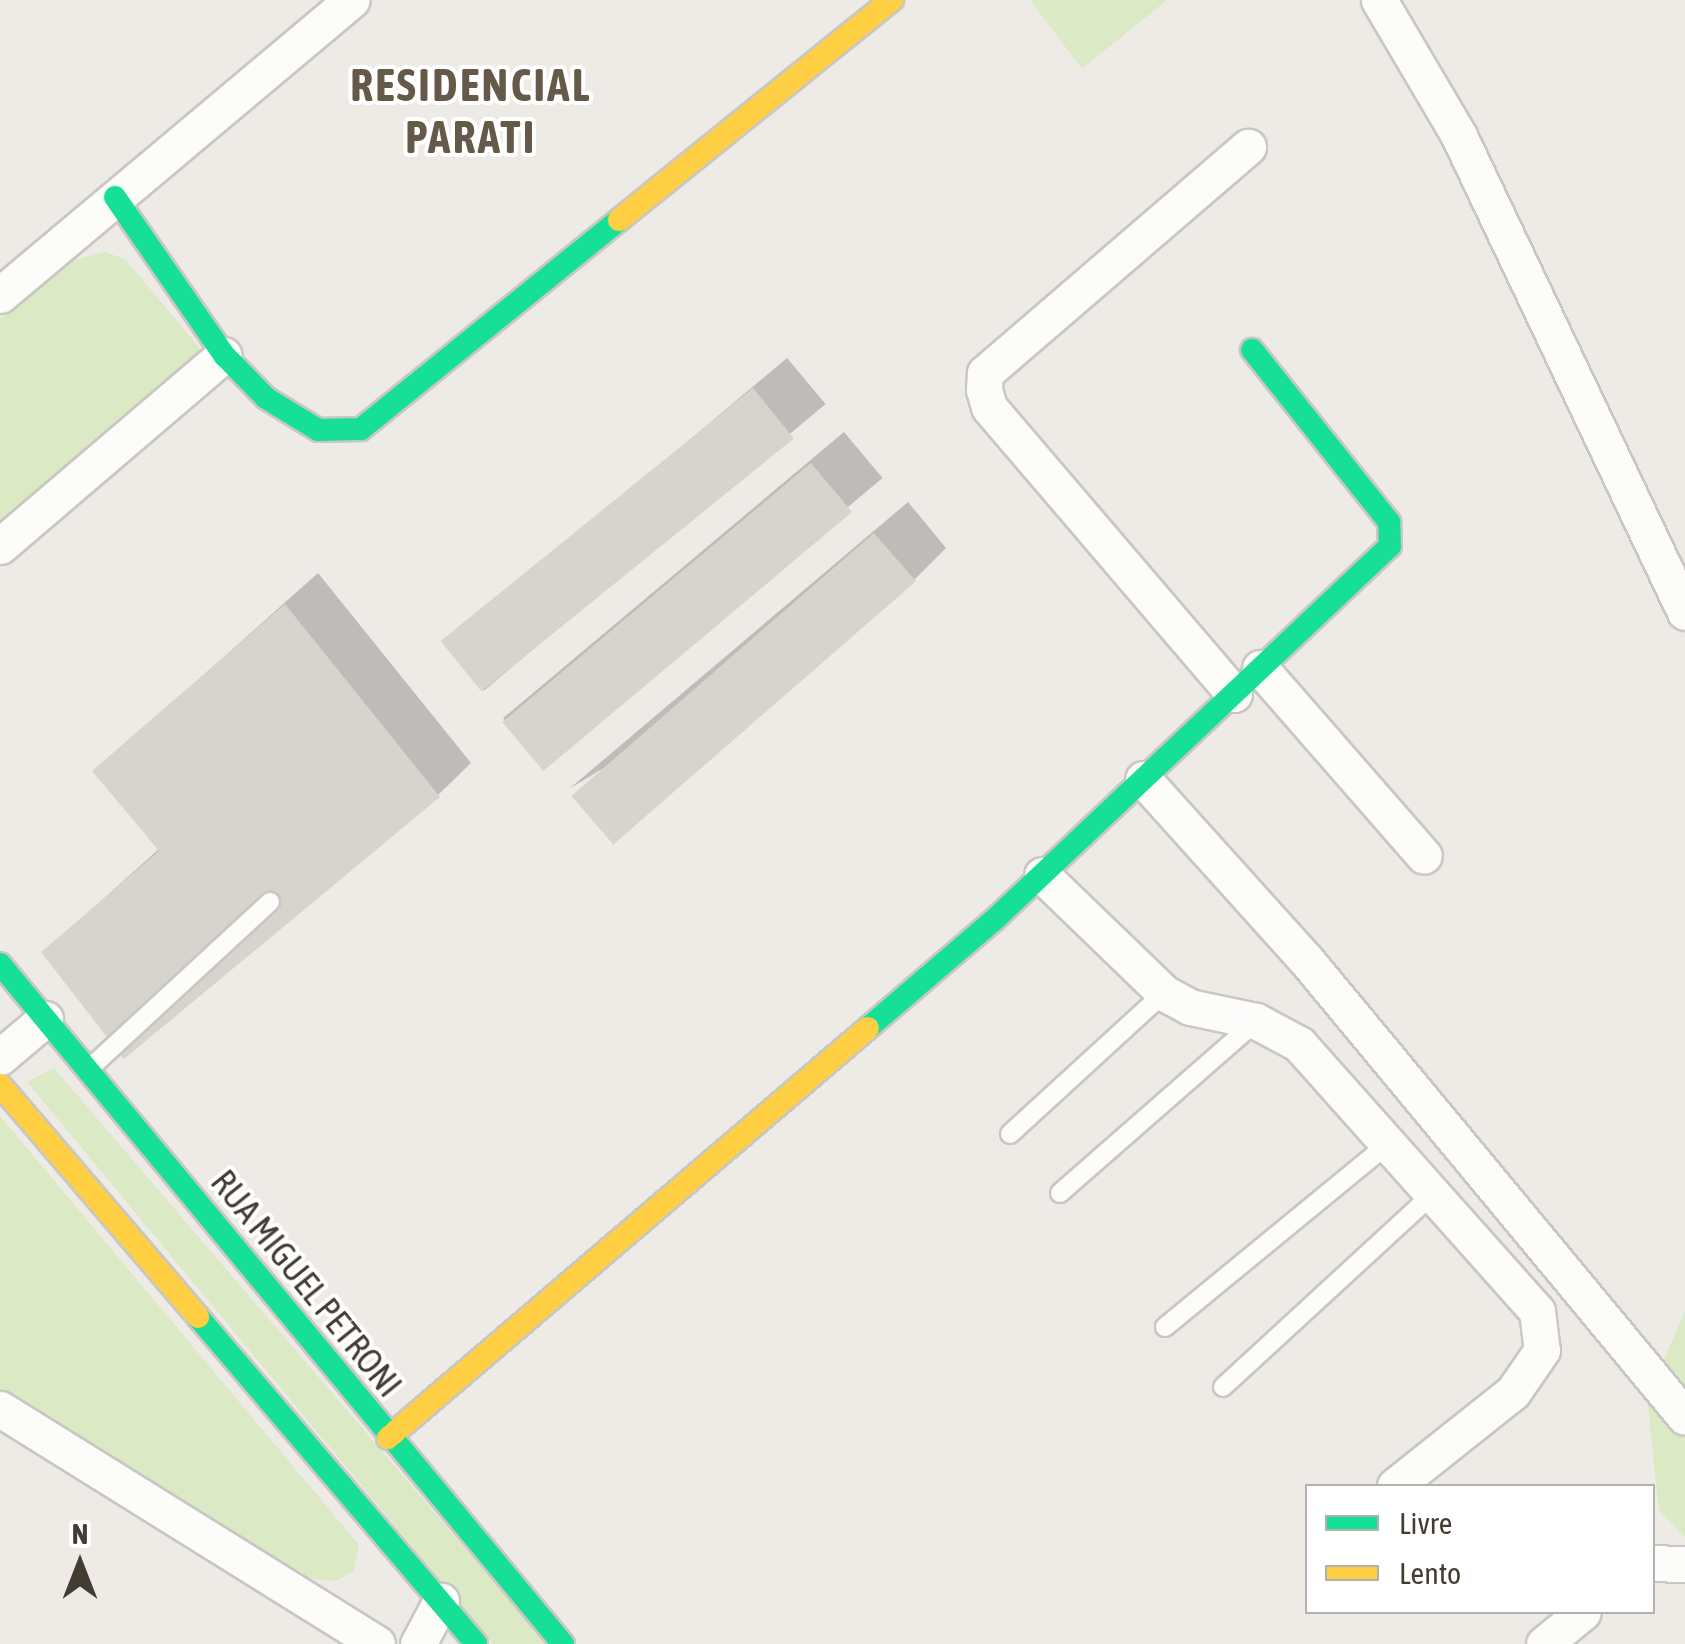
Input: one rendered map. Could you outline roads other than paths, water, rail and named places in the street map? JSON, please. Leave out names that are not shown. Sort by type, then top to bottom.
[{"type":"street","points":[[0,294],[352,0]]},
{"type":"street","points":[[115,197],[224,355],[296,422],[330,431],[360,429],[892,0]]},
{"type":"street","points":[[1379,0],[1458,136],[1676,573],[1685,612]]},
{"type":"street","points":[[1234,694],[989,407],[984,390],[985,373],[1248,147]]},
{"type":"street","points":[[388,1438],[1042,876],[1390,546],[1389,522],[1252,350]]},
{"type":"street","points":[[0,546],[224,355]]},
{"type":"street","points":[[1260,668],[1424,856]]},
{"type":"street","points":[[1143,779],[1306,961],[1685,1418]]},
{"type":"street","points":[[1042,876],[1164,993],[1190,1007],[1256,1021],[1299,1044],[1536,1311],[1542,1350],[1514,1392],[1398,1484]]},
{"type":"street","name":"RUA MIGUEL PETRONI","points":[[0,964],[388,1438],[563,1644]]},
{"type":"street","points":[[0,1057],[45,1018]]},
{"type":"street","points":[[0,1085],[476,1644]]},
{"type":"street","points":[[0,1409],[377,1644]]},
{"type":"street","points":[[418,1644],[440,1602]]},
{"type":"street","points":[[1544,1644],[1582,1614]]},
{"type":"lane","points":[[87,1070],[270,902]]},
{"type":"lane","points":[[1010,1134],[1164,993]]},
{"type":"lane","points":[[1060,1193],[1256,1021]]},
{"type":"lane","points":[[1165,1327],[1389,1144]]},
{"type":"lane","points":[[1224,1387],[1434,1193]]},
{"type":"district","name":"RESIDENCIAL PARATI","points":[[471,112]]}]
